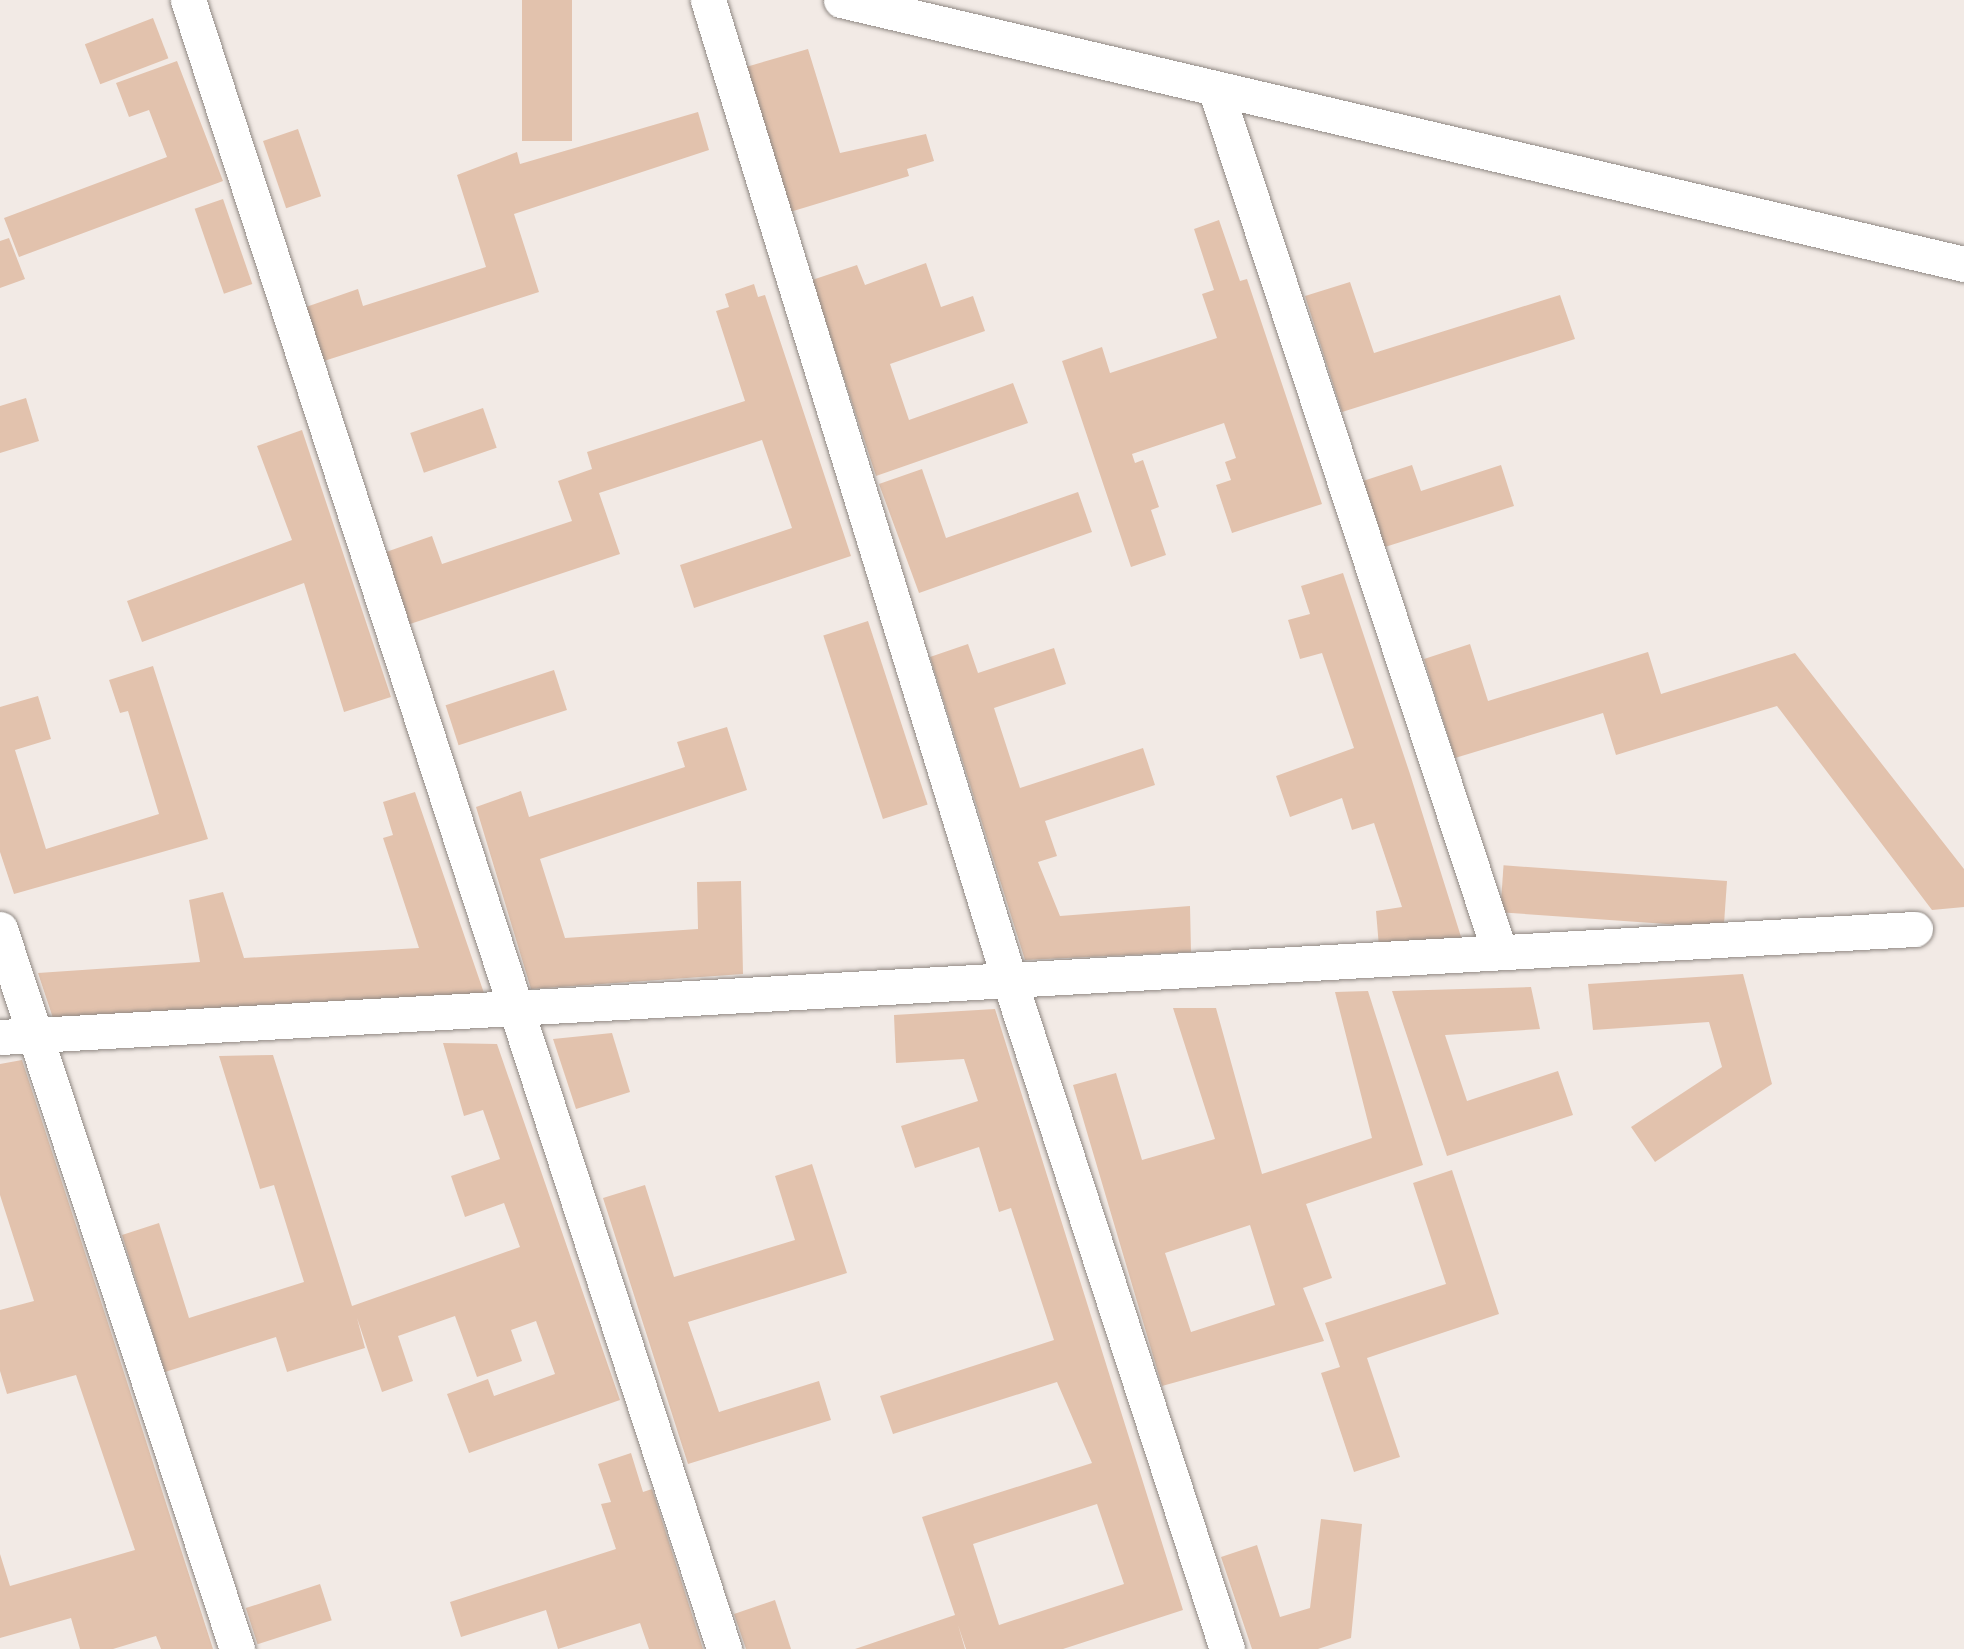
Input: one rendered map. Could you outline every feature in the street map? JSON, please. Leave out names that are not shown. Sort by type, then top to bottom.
[{"type":"street","points":[[188,0],[519,1008],[724,1649]]},
{"type":"street","points":[[708,0],[1010,982],[1228,1649]]},
{"type":"street","points":[[842,0],[1216,92],[1964,264]]},
{"type":"street","points":[[1216,92],[1499,950]]},
{"type":"street","points":[[0,929],[17,1036],[237,1649]]},
{"type":"street","points":[[17,1036],[1915,929]]},
{"type":"building","points":[[522,0],[572,0],[572,141],[522,141]]},
{"type":"building","points":[[153,18],[168,58],[100,84],[85,44]]},
{"type":"building","points":[[808,49],[840,153],[926,134],[934,161],[907,169],[909,176],[790,212],[746,67]]},
{"type":"building","points":[[177,61],[223,181],[19,257],[4,218],[167,157],[149,110],[129,117],[116,83]]},
{"type":"building","points":[[698,112],[709,150],[514,214],[539,292],[324,361],[306,307],[358,289],[363,306],[486,267],[457,175],[517,152],[520,164]]},
{"type":"building","points":[[298,129],[321,196],[286,208],[263,141]]},
{"type":"building","points":[[223,199],[252,284],[224,294],[195,209]]},
{"type":"building","points":[[1219,220],[1240,281],[1247,279],[1322,504],[1232,533],[1216,485],[1231,480],[1225,462],[1236,458],[1224,423],[1132,454],[1135,463],[1143,460],[1159,507],[1151,510],[1166,555],[1131,567],[1062,361],[1102,347],[1110,373],[1217,338],[1202,294],[1214,290],[1194,229]]},
{"type":"building","points":[[9,238],[25,279],[0,288],[0,241]]},
{"type":"building","points":[[926,263],[941,307],[973,296],[985,331],[890,364],[909,420],[1013,383],[1028,423],[876,476],[812,280],[857,265],[865,285]]},
{"type":"building","points":[[1350,282],[1374,353],[1560,295],[1575,339],[1342,412],[1305,296]]},
{"type":"building","points":[[754,284],[758,297],[765,295],[851,556],[694,608],[680,565],[792,528],[762,440],[599,493],[620,554],[410,624],[386,552],[432,536],[442,564],[572,521],[558,481],[592,469],[587,452],[745,401],[716,311],[729,307],[725,294]]},
{"type":"building","points":[[26,398],[39,441],[0,453],[0,406]]},
{"type":"building","points":[[483,408],[497,448],[424,473],[410,433]]},
{"type":"building","points":[[302,430],[391,697],[344,712],[304,583],[142,642],[127,601],[292,540],[257,446]]},
{"type":"building","points":[[1412,465],[1421,491],[1501,465],[1514,506],[1385,547],[1363,481]]},
{"type":"building","points":[[922,469],[946,538],[1078,492],[1092,532],[919,593],[879,484]]},
{"type":"building","points":[[1343,573],[1462,940],[1379,947],[1376,911],[1402,907],[1374,823],[1352,830],[1342,798],[1290,817],[1276,776],[1354,748],[1322,653],[1300,659],[1288,620],[1310,614],[1301,586]]},
{"type":"building","points":[[868,621],[928,805],[883,819],[823,636]]},
{"type":"building","points":[[968,644],[978,673],[1054,648],[1066,684],[994,708],[1020,788],[1143,748],[1155,785],[1045,821],[1057,856],[1038,862],[1060,916],[1190,906],[1191,952],[1025,960],[930,657]]},
{"type":"building","points":[[1470,644],[1488,701],[1648,652],[1661,694],[1795,653],[1964,869],[1964,907],[1932,910],[1777,706],[1616,755],[1603,713],[1455,758],[1424,659]]},
{"type":"building","points":[[153,666],[208,839],[14,894],[0,852],[0,707],[38,696],[51,739],[15,750],[46,849],[159,814],[128,711],[120,713],[109,680]]},
{"type":"building","points":[[554,670],[567,710],[459,745],[446,705]]},
{"type":"building","points":[[727,727],[747,790],[540,859],[565,938],[698,929],[697,882],[741,881],[743,974],[531,989],[476,807],[521,791],[529,817],[685,767],[677,742]]},
{"type":"building","points":[[415,792],[485,996],[54,1021],[38,973],[200,962],[189,900],[223,892],[244,958],[419,948],[383,838],[393,835],[383,802]]},
{"type":"building","points":[[1504,865],[1727,881],[1724,928],[1500,912]]},
{"type":"building","points":[[1743,974],[1772,1084],[1655,1162],[1631,1127],[1722,1067],[1709,1022],[1593,1030],[1588,984]]},
{"type":"building","points":[[1531,987],[1540,1029],[1445,1035],[1467,1101],[1558,1071],[1573,1115],[1447,1156],[1392,991]]},
{"type":"building","points":[[1368,991],[1423,1165],[1306,1204],[1332,1278],[1303,1288],[1324,1341],[1162,1386],[1073,1085],[1116,1073],[1142,1160],[1215,1139],[1173,1008],[1216,1008],[1262,1174],[1372,1138],[1335,992]],"holes":[[[1250,1225],[1275,1305],[1191,1332],[1165,1253]]]},
{"type":"building","points":[[995,1009],[1183,1610],[1063,1649],[966,1649],[958,1625],[965,1649],[855,1649],[955,1615],[922,1517],[1092,1463],[1057,1382],[893,1434],[880,1396],[1054,1340],[1011,1208],[999,1212],[979,1147],[915,1168],[901,1126],[978,1101],[964,1059],[896,1063],[894,1015]],"holes":[[[1097,1504],[1124,1584],[999,1625],[973,1544]]]},
{"type":"building","points":[[612,1033],[630,1092],[576,1109],[553,1039]]},
{"type":"building","points":[[443,1043],[497,1044],[620,1400],[469,1453],[447,1394],[488,1379],[494,1396],[555,1374],[536,1321],[511,1330],[522,1361],[477,1377],[455,1316],[398,1336],[413,1381],[382,1392],[357,1318],[365,1348],[287,1372],[276,1337],[165,1372],[122,1235],[159,1223],[189,1318],[304,1282],[274,1185],[260,1189],[219,1056],[273,1055],[352,1306],[520,1247],[504,1203],[465,1217],[451,1176],[500,1159],[483,1110],[464,1116]]},
{"type":"building","points":[[22,1060],[213,1649],[161,1649],[156,1636],[113,1649],[80,1649],[71,1618],[0,1638],[0,1554],[10,1586],[135,1550],[76,1375],[7,1394],[0,1371],[0,1310],[34,1301],[0,1195],[0,1064]]},
{"type":"building","points":[[812,1164],[847,1273],[688,1322],[719,1412],[819,1381],[831,1420],[688,1464],[603,1198],[645,1185],[674,1277],[795,1240],[775,1176]]},
{"type":"building","points":[[1452,1170],[1499,1314],[1367,1358],[1400,1457],[1354,1472],[1321,1373],[1340,1367],[1325,1323],[1446,1284],[1413,1183]]},
{"type":"building","points":[[631,1453],[643,1492],[652,1489],[703,1649],[649,1649],[640,1623],[558,1649],[546,1610],[461,1637],[450,1602],[616,1549],[601,1504],[611,1502],[598,1464]]},
{"type":"building","points":[[1321,1519],[1362,1524],[1351,1638],[1318,1649],[1252,1649],[1221,1557],[1257,1545],[1280,1617],[1310,1608]]},
{"type":"building","points":[[320,1584],[332,1620],[258,1644],[246,1608]]},
{"type":"building","points":[[775,1600],[791,1649],[746,1649],[734,1614]]}]
